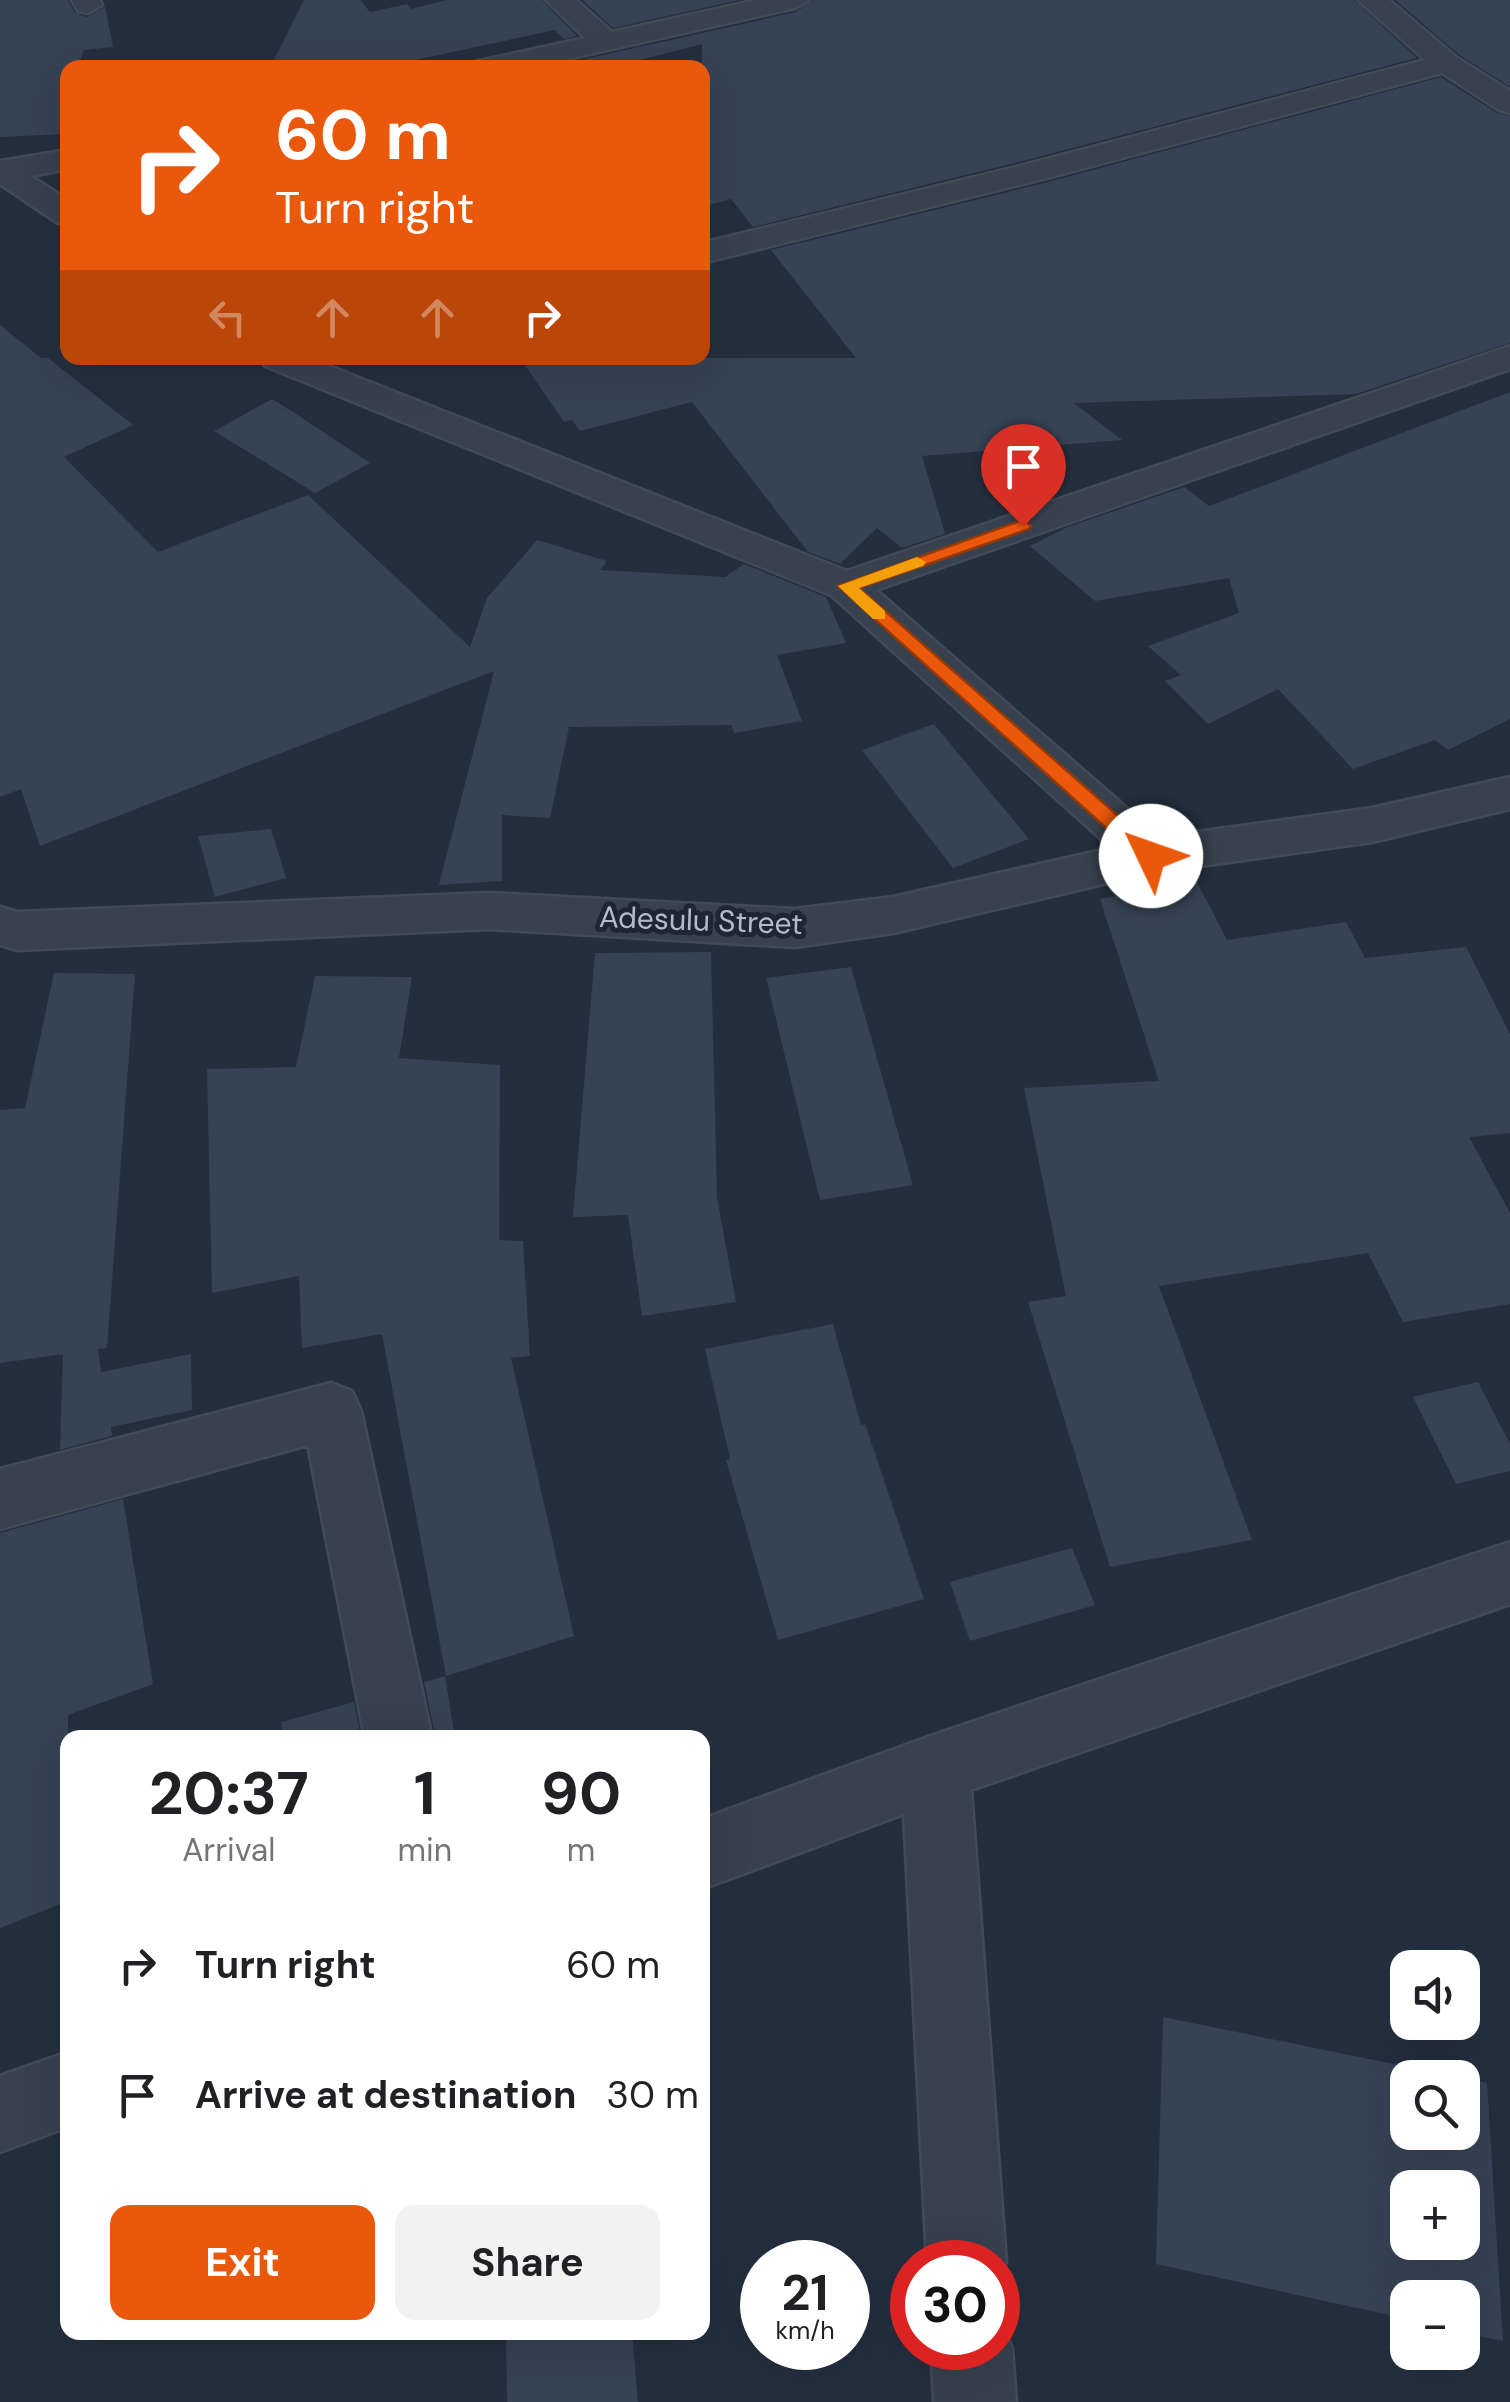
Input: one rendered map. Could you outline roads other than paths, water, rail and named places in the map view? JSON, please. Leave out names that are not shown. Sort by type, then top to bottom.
[{"type":"street","points":[[560,0],[605,42]]},
{"type":"street","points":[[523,60],[795,0]]},
{"type":"street","points":[[1372,0],[1446,62],[1510,104]]},
{"type":"street","points":[[710,251],[1032,172],[1446,62]]},
{"type":"street","points":[[2,172],[60,160]]},
{"type":"street","points":[[2,172],[60,210]]},
{"type":"street","points":[[846,586],[1510,357]]},
{"type":"street","points":[[301,365],[846,586],[1151,856]]},
{"type":"street","name":"Adesulu Street","points":[[0,926],[16,931],[489,911],[796,928],[892,915],[1151,856],[1372,825],[1510,793]]},
{"type":"street","points":[[0,1499],[330,1411],[397,1730]]},
{"type":"street","points":[[710,1851],[936,1768],[1510,1573]]},
{"type":"street","points":[[936,1768],[965,2240]]},
{"type":"street","points":[[0,2114],[60,2092]]},
{"type":"street","points":[[973,2370],[975,2402]]}]
